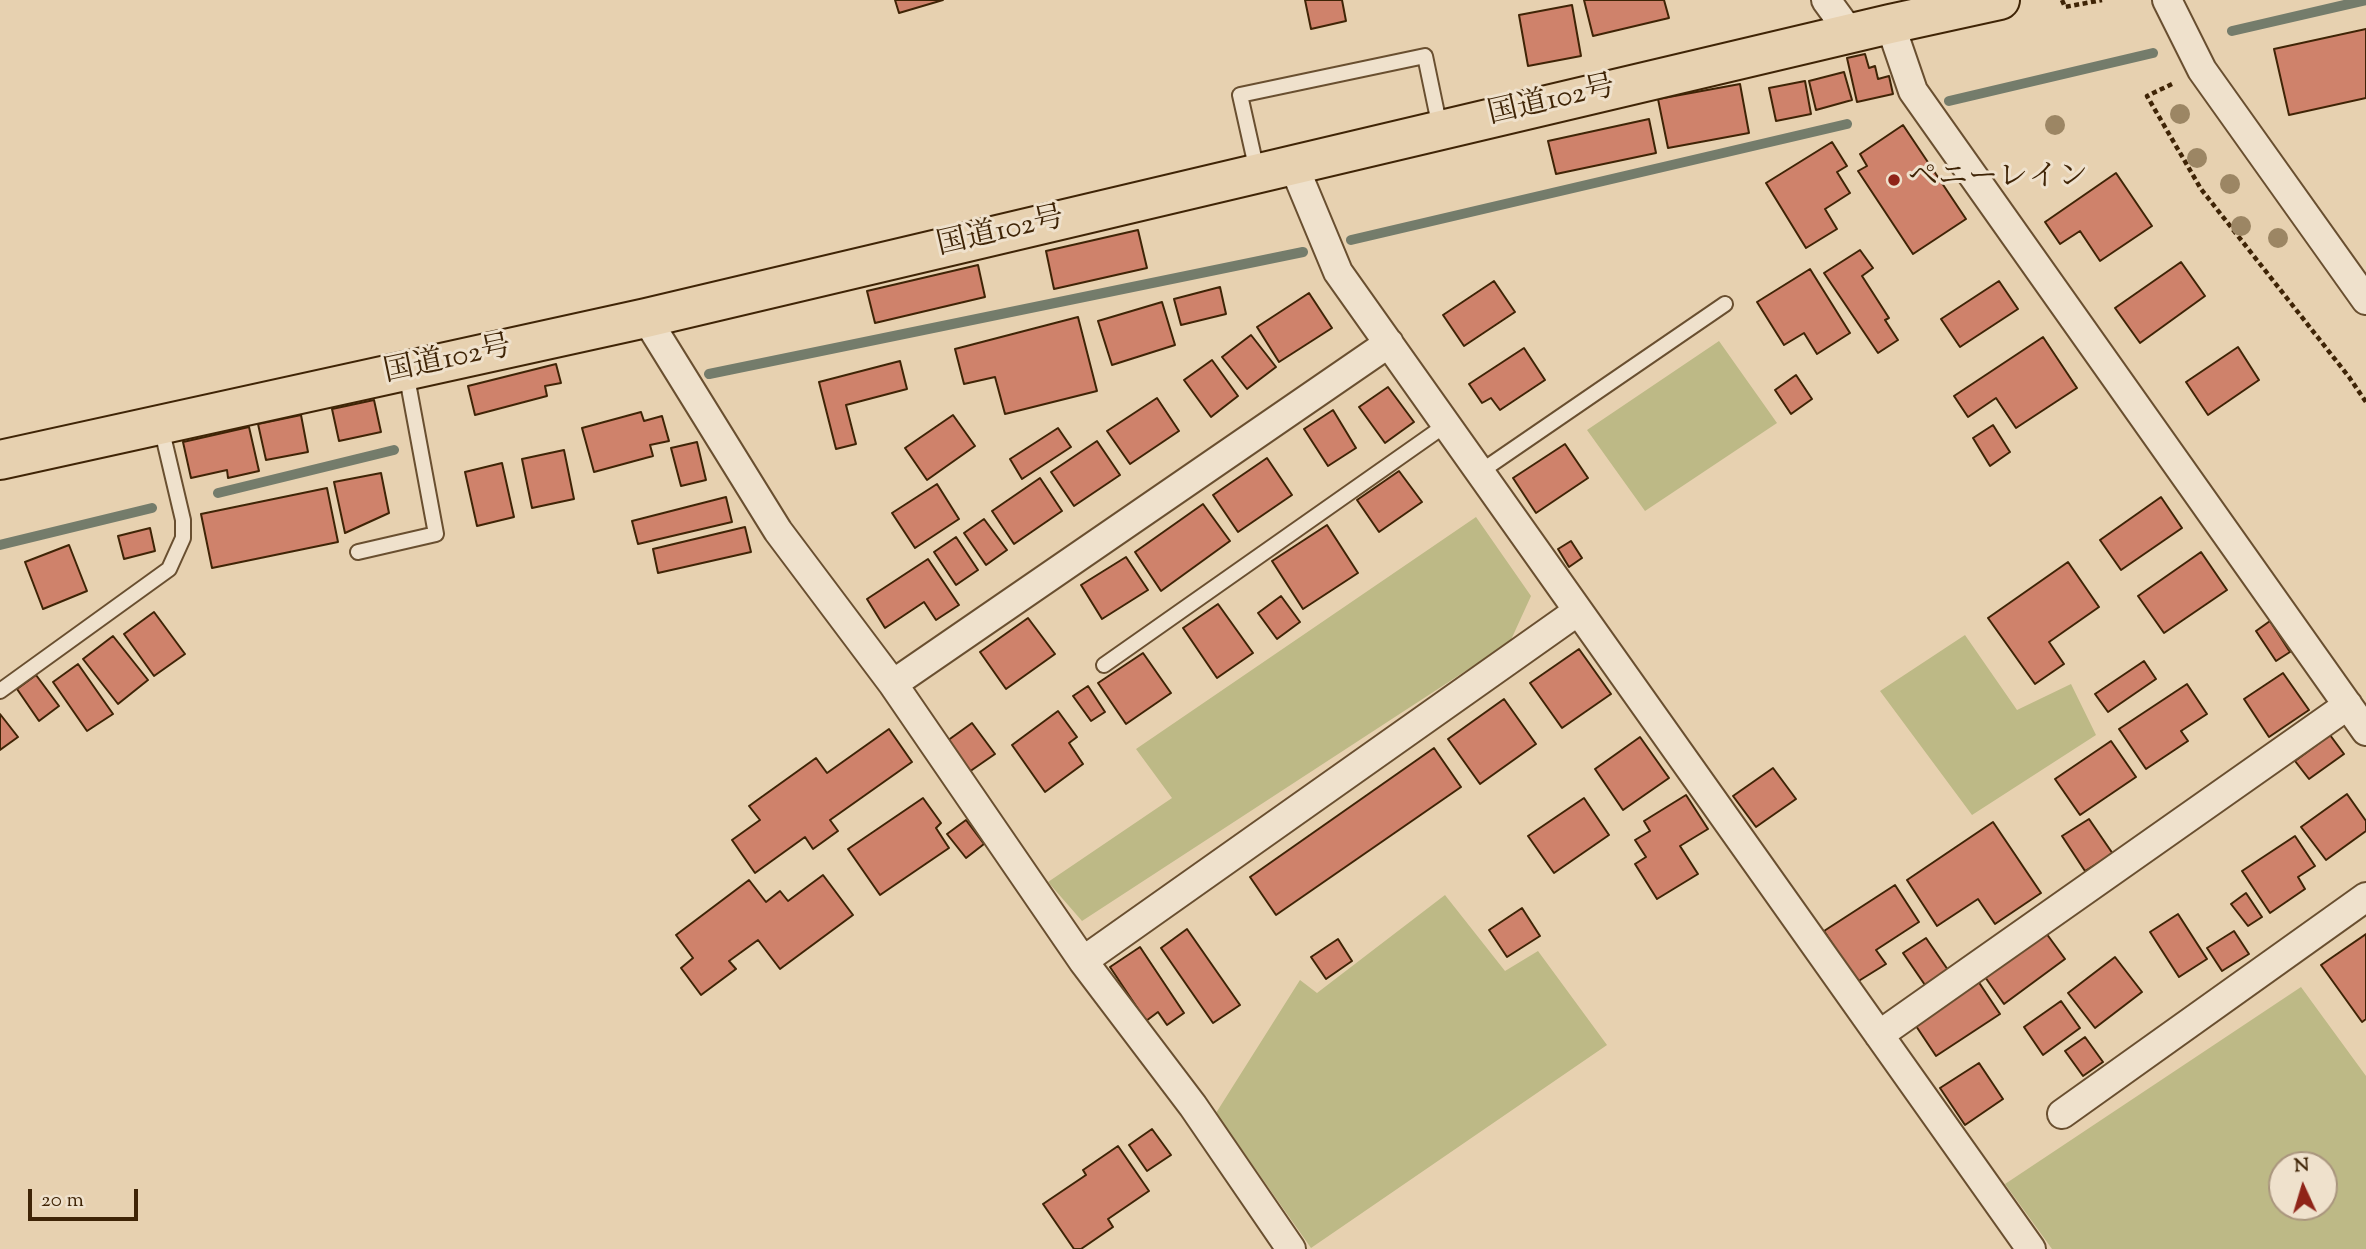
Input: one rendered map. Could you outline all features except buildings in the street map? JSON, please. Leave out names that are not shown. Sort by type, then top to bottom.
[{"type":"highway","name":"国道102号","points":[[0,460],[646,318],[1850,33],[2000,0]]},
{"type":"street","points":[[1825,0],[1850,33]]},
{"type":"street","points":[[2166,0],[2202,70],[2366,300]]},
{"type":"street","points":[[1890,24],[1913,91],[2366,731]]},
{"type":"street","points":[[1275,169],[1338,272],[2031,1249]]},
{"type":"street","points":[[646,318],[778,531],[893,684],[1083,961],[1192,1106],[1291,1249]]},
{"type":"street","points":[[893,684],[1389,343]]},
{"type":"street","points":[[1083,961],[1578,611]]},
{"type":"street","points":[[1879,1035],[2348,705]]},
{"type":"street","points":[[2062,1114],[2366,897]]},
{"type":"lane","points":[[1275,169],[1240,95],[1424,56],[1440,130]]},
{"type":"lane","points":[[1480,472],[1725,304]]},
{"type":"lane","points":[[358,552],[436,534],[406,371]]},
{"type":"lane","points":[[1104,664],[1447,424]]},
{"type":"lane","points":[[0,691],[169,569],[183,538],[183,520],[160,425]]},
{"type":"path","points":[[2062,0],[2065,7],[2102,0]]},
{"type":"path","points":[[2202,70],[2147,96],[2201,189],[2366,402]]},
{"type":"shaded area","points":[[1719,341],[1777,423],[1645,511],[1587,430]]},
{"type":"shaded area","points":[[1476,517],[1531,596],[1510,642],[1082,921],[1048,882],[1172,798],[1136,749]]},
{"type":"shaded area","points":[[1965,635],[2017,710],[2071,684],[2096,735],[1972,815],[1880,691]]},
{"type":"shaded area","points":[[1445,895],[1505,971],[1538,951],[1607,1045],[1311,1248],[1216,1113],[1300,980],[1317,993]]},
{"type":"shaded area","points":[[2301,987],[2366,1076],[2366,1249],[2052,1249],[2005,1184]]},
{"type":"waterway","points":[[2232,31],[2366,0]]},
{"type":"waterway","points":[[1949,101],[2153,53]]},
{"type":"waterway","points":[[1351,240],[1847,124]]},
{"type":"waterway","points":[[709,374],[1303,252]]},
{"type":"waterway","points":[[218,493],[394,450]]},
{"type":"waterway","points":[[0,545],[152,508]]},
{"type":"place","name":"ペニーレイン","points":[[1894,180]]}]
